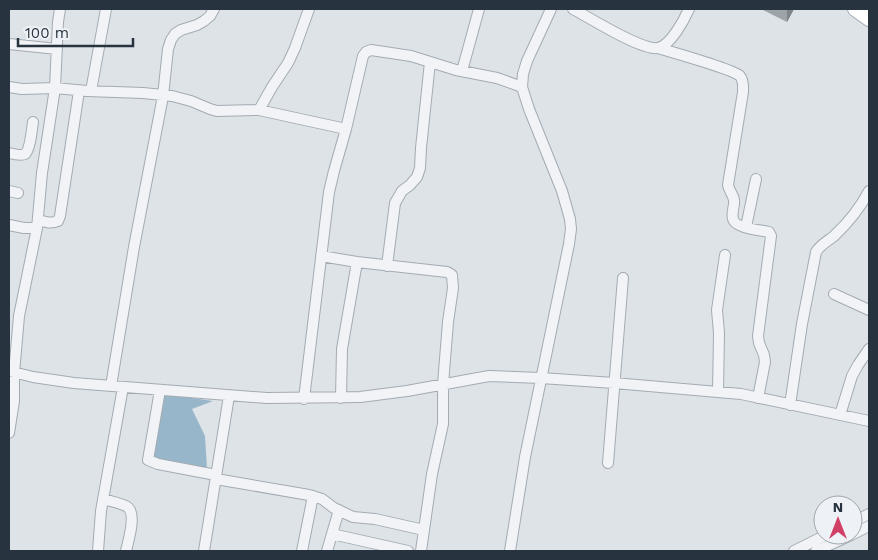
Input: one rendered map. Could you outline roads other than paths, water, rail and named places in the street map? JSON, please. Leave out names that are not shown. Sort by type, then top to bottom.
[{"type":"main road","points":[[855,9],[869,19]]},
{"type":"street","points":[[9,433],[14,401],[12,372],[19,316],[37,224],[42,173],[55,88],[60,9]]},
{"type":"street","points":[[91,91],[106,9]]},
{"type":"street","points":[[111,386],[163,96],[166,60],[171,40],[181,30],[204,21],[214,9]]},
{"type":"street","points":[[259,110],[288,63],[309,9]]},
{"type":"street","points":[[462,71],[479,9]]},
{"type":"street","points":[[510,551],[525,457],[571,229],[562,191],[529,110],[522,87],[527,61],[551,9]]},
{"type":"street","points":[[573,9],[634,42],[740,75],[744,92],[728,185],[734,200],[732,210],[734,223],[738,226],[769,232],[771,236],[758,336],[766,362],[758,398]]},
{"type":"street","points":[[658,48],[670,40],[689,9]]},
{"type":"street","points":[[9,44],[57,49]]},
{"type":"street","points":[[304,399],[329,192],[363,56],[371,50],[411,56],[462,71],[497,78],[522,87]]},
{"type":"street","points":[[387,266],[395,203],[402,191],[418,177],[420,168],[430,62]]},
{"type":"street","points":[[9,87],[128,92],[183,98],[210,110],[259,110],[346,129]]},
{"type":"street","points":[[9,225],[24,228],[58,221],[79,91]]},
{"type":"street","points":[[9,153],[25,154],[28,150],[33,122]]},
{"type":"street","points":[[746,227],[756,179]]},
{"type":"street","points":[[790,405],[802,324],[816,252],[851,218],[865,199],[869,190]]},
{"type":"street","points":[[718,392],[719,333],[717,310],[725,255]]},
{"type":"street","points":[[321,256],[387,266],[447,272],[452,275],[443,384],[443,424],[432,474],[421,551]]},
{"type":"street","points":[[341,398],[343,342],[356,262]]},
{"type":"street","points":[[608,463],[623,278]]},
{"type":"street","points":[[834,294],[869,310]]},
{"type":"street","points":[[840,415],[852,376],[869,349]]},
{"type":"street","points":[[12,372],[74,383],[229,396],[304,399],[374,396],[489,376],[541,378],[718,392],[758,398],[869,421]]},
{"type":"street","points":[[98,551],[100,518],[123,387]]},
{"type":"street","points":[[160,390],[148,460],[216,477],[313,496],[353,516],[424,530]]},
{"type":"street","points":[[204,551],[229,396]]},
{"type":"street","points":[[302,551],[313,496]]},
{"type":"street","points":[[103,499],[131,509],[132,514],[126,551]]},
{"type":"street","points":[[327,551],[339,510]]},
{"type":"street","points":[[332,534],[408,551]]},
{"type":"street","points":[[794,551],[813,542]]},
{"type":"street","points":[[816,551],[830,545]]},
{"type":"water","points":[[164,394],[213,401],[192,409],[205,436],[207,469],[154,459],[150,454]]}]
